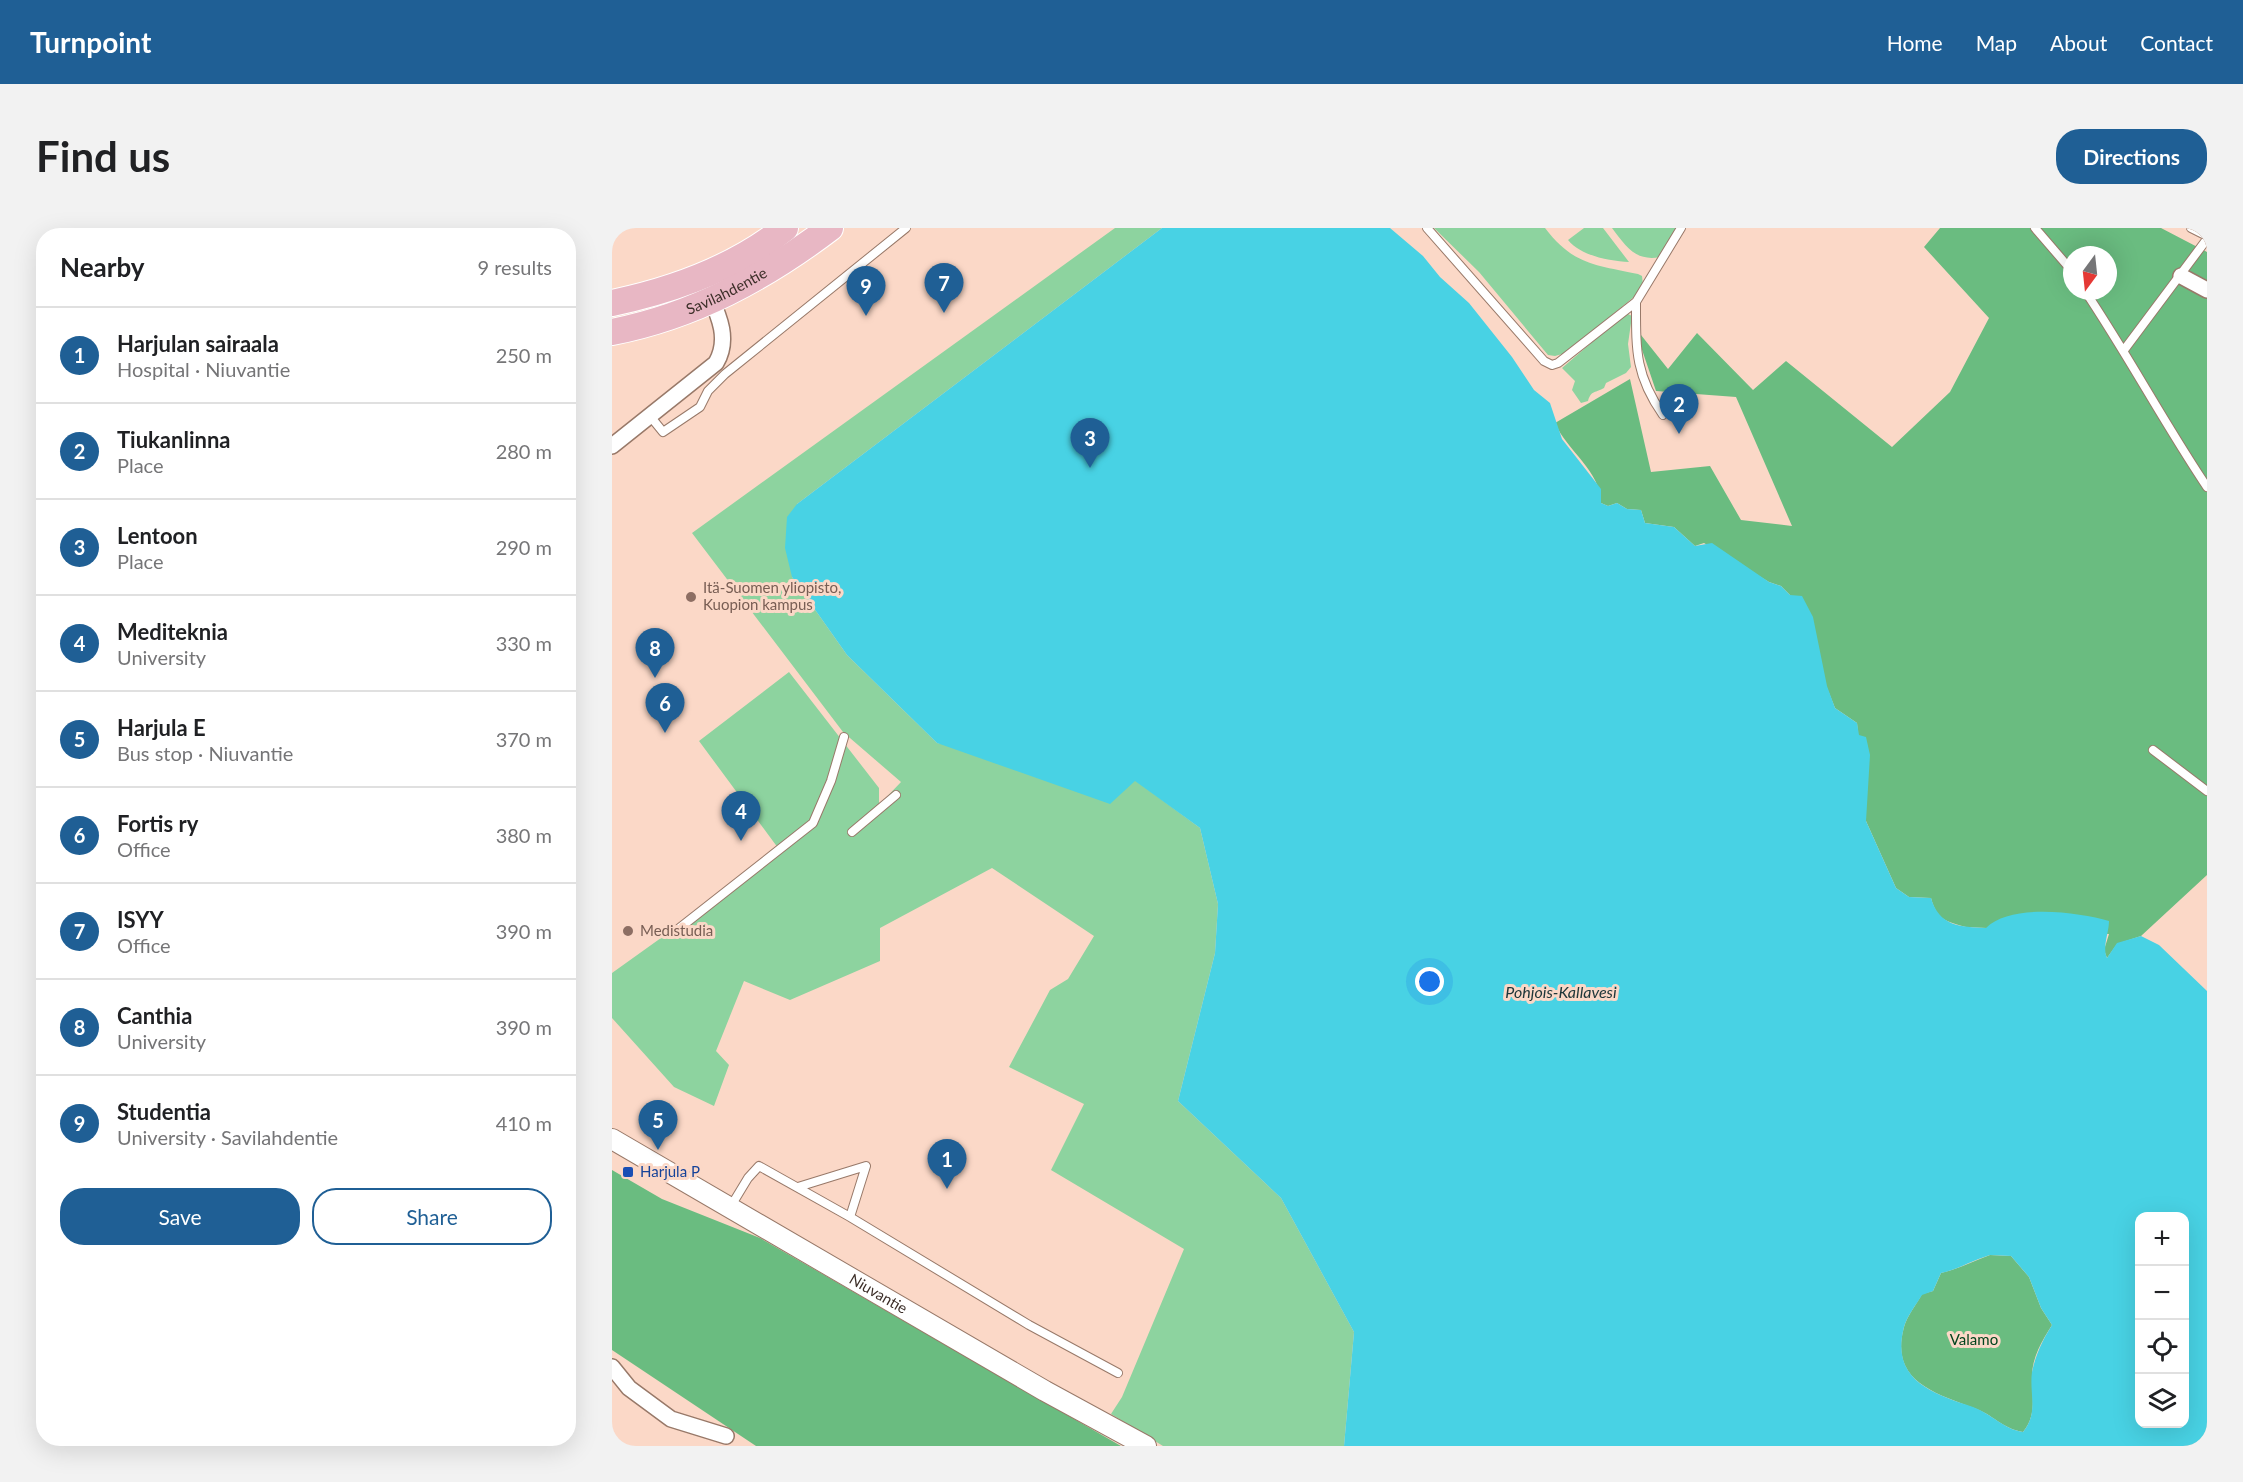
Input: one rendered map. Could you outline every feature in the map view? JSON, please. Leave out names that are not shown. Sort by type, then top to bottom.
[{"type":"main road","name":"Savilahdentie","points":[[612,303],[641,297],[702,277],[751,252],[785,228]]},
{"type":"main road","name":"Savilahdentie","points":[[612,332],[666,318],[711,302],[761,276],[830,228]]},
{"type":"street","points":[[2181,276],[2207,290]]},
{"type":"street","points":[[612,446],[716,363],[723,351],[722,325],[702,277]]},
{"type":"street","name":"Niuvantie","points":[[612,1139],[730,1209],[1146,1446]]},
{"type":"street","points":[[612,1367],[628,1388],[671,1419],[726,1436]]},
{"type":"lane","points":[[650,416],[663,432],[700,407],[708,391],[725,374],[906,228]]},
{"type":"lane","points":[[1427,228],[1544,361],[1552,365],[1558,363],[1636,302],[1681,228]]},
{"type":"lane","points":[[2035,228],[2063,261]]},
{"type":"lane","points":[[2124,350],[2207,238],[2191,228]]},
{"type":"lane","points":[[2091,300],[2124,350],[2164,422],[2207,487]]},
{"type":"lane","points":[[1636,302],[1640,372],[1648,394],[1663,415]]},
{"type":"lane","points":[[677,930],[813,823],[831,781],[843,738]]},
{"type":"lane","points":[[2153,750],[2207,791]]},
{"type":"lane","points":[[852,832],[896,795]]},
{"type":"lane","points":[[730,1209],[748,1178],[759,1166],[850,1217],[1029,1325],[1118,1373]]},
{"type":"lane","points":[[798,1187],[866,1166],[850,1217]]},
{"type":"green space","points":[[1115,228],[1162,228],[797,504],[792,577],[847,655],[937,743],[1135,780],[1200,828],[1218,904],[1215,953],[1178,1101],[1281,1198],[1354,1332],[1344,1446],[1163,1446],[1111,1414],[1122,1397],[1184,1249],[1051,1170],[1084,1104],[1009,1067],[1050,990],[1068,979],[1094,936],[992,868],[880,928],[880,961],[790,1000],[744,981],[716,1051],[729,1065],[714,1106],[674,1087],[612,1018],[612,973],[781,852],[699,741],[789,672],[879,788],[879,805],[901,782],[843,732],[692,533]]},
{"type":"green space","points":[[1434,228],[1545,228],[1565,250],[1586,262],[1638,274],[1642,276],[1643,285],[1635,296],[1566,353],[1548,355],[1479,272]]},
{"type":"green space","points":[[1584,228],[1603,228],[1629,262],[1596,257],[1580,250],[1568,240]]},
{"type":"green space","points":[[1612,228],[1676,228],[1660,257],[1651,258],[1637,255]]},
{"type":"green space","points":[[1940,228],[2161,228],[2207,252],[2207,875],[2141,936],[2117,944],[2107,958],[2104,950],[2109,934],[1966,927],[1939,915],[1931,898],[1909,897],[1896,888],[1866,821],[1857,723],[1835,708],[1790,595],[1781,586],[1769,582],[1704,543],[1695,546],[1674,527],[1645,523],[1641,510],[1627,509],[1617,503],[1608,506],[1601,503],[1596,481],[1555,423],[1630,379],[1651,472],[1710,466],[1741,520],[1792,526],[1736,397],[1656,391],[1637,335],[1641,335],[1668,369],[1697,333],[1753,390],[1786,361],[1892,447],[1950,392],[1989,318],[1924,247]]},
{"type":"green space","points":[[1626,313],[1632,316],[1628,344],[1631,367],[1626,373],[1606,383],[1604,388],[1592,393],[1588,401],[1581,403],[1572,390],[1575,381],[1562,368]]},
{"type":"green space","points":[[612,1170],[662,1199],[760,1238],[1121,1446],[756,1446],[612,1350]]},
{"type":"green space","name":"Valamo","points":[[1990,1255],[2011,1256],[2029,1277],[2041,1308],[2052,1325],[2041,1343],[2034,1363],[2032,1412],[2023,1432],[2009,1428],[1980,1411],[1931,1390],[1909,1372],[1903,1360],[1901,1345],[1904,1327],[1922,1294],[1933,1291],[1941,1273]]},
{"type":"water","name":"Pohjois-Kallavesi","points":[[1162,228],[1390,228],[1423,256],[1440,277],[1469,303],[1512,357],[1534,390],[1550,403],[1562,439],[1601,489],[1601,503],[1608,506],[1617,503],[1627,509],[1641,510],[1645,523],[1674,527],[1695,546],[1712,543],[1769,582],[1781,586],[1790,595],[1802,596],[1813,617],[1827,686],[1835,708],[1857,723],[1859,735],[1866,737],[1870,755],[1866,821],[1896,888],[1909,897],[1931,898],[1939,914],[1945,920],[1968,927],[1986,928],[1997,920],[2028,912],[2063,913],[2109,921],[2105,945],[2107,958],[2117,943],[2141,936],[2159,945],[2207,991],[2207,1446],[1344,1446],[1354,1332],[1281,1198],[1178,1101],[1215,953],[1218,904],[1200,828],[1135,781],[1110,804],[937,743],[847,655],[792,577],[785,548],[787,517],[797,504]],"holes":[[[1990,1255],[2011,1256],[2029,1277],[2041,1308],[2052,1325],[2040,1348],[2032,1372],[2031,1418],[2023,1432],[2009,1428],[1980,1410],[1930,1390],[1909,1373],[1903,1360],[1901,1345],[1909,1315],[1922,1295],[1933,1291],[1941,1273]]]},
{"type":"place","name":"ISYY","points":[[944,313]]},
{"type":"place","name":"Studentia","points":[[866,316]]},
{"type":"place","name":"Tiukanlinna","points":[[1679,434]]},
{"type":"place","name":"Lentoon","points":[[1090,468]]},
{"type":"place","name":"Itä-Suomen yliopisto, Kuopion kampus","points":[[691,597]]},
{"type":"place","name":"Canthia","points":[[655,678]]},
{"type":"place","name":"Fortis ry","points":[[665,733]]},
{"type":"place","name":"Mediteknia","points":[[741,841]]},
{"type":"place","name":"Medistudia","points":[[628,931]]},
{"type":"place","name":"Harjula E","points":[[658,1150]]},
{"type":"place","name":"Harjula P","points":[[628,1172]]},
{"type":"place","name":"Harjulan sairaala","points":[[947,1189]]}]
